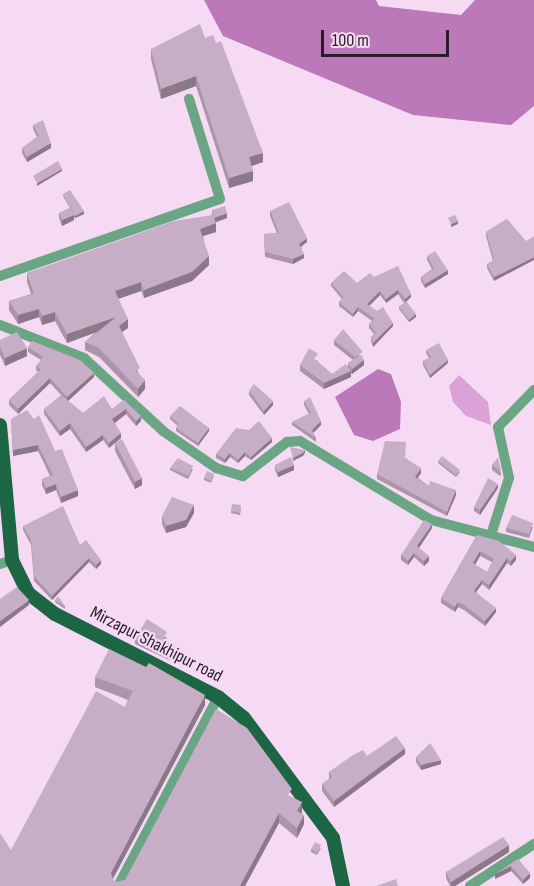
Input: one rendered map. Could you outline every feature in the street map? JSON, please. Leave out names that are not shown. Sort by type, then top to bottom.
[{"type":"main road","name":"Mirzapur Shakhipur road","points":[[0,425],[6,562],[28,593],[55,614],[218,697],[244,718],[320,816],[333,838],[343,886]]},
{"type":"street","points":[[0,276],[220,199],[189,99]]},
{"type":"street","points":[[0,325],[84,358],[163,431],[216,468],[249,474],[287,442],[300,441],[431,520],[534,547]]},
{"type":"street","points":[[491,535],[509,478],[498,427],[534,390]]},
{"type":"street","points":[[118,886],[218,697]]},
{"type":"street","points":[[470,886],[534,844]]},
{"type":"shaded area","points":[[204,0],[376,0],[379,6],[461,15],[475,0],[534,0],[534,106],[511,125],[413,115],[223,36]]},
{"type":"shaded area","points":[[378,369],[391,374],[401,402],[400,429],[373,441],[354,435],[335,397]]},
{"type":"shaded area","points":[[459,375],[488,402],[491,425],[466,416],[453,402],[449,386]]},
{"type":"building","points":[[200,24],[205,38],[213,35],[216,43],[221,41],[263,153],[249,157],[253,171],[229,178],[196,76],[161,89],[151,49]]},
{"type":"building","points":[[43,120],[51,143],[27,157],[22,148],[39,136],[33,125]]},
{"type":"building","points":[[58,161],[62,169],[37,183],[33,176]]},
{"type":"building","points":[[70,190],[84,211],[75,216],[63,194]]},
{"type":"building","points":[[289,202],[307,238],[299,244],[304,254],[293,259],[265,252],[264,234],[279,233],[270,211]]},
{"type":"building","points":[[225,206],[227,213],[214,218],[212,210]]},
{"type":"building","points":[[71,208],[74,215],[62,220],[59,213]]},
{"type":"building","points":[[213,215],[216,223],[200,229],[209,256],[192,272],[144,290],[141,282],[115,291],[128,319],[119,326],[140,368],[136,371],[145,380],[138,389],[99,348],[85,342],[116,317],[67,334],[55,312],[42,316],[39,309],[18,315],[9,301],[34,294],[27,273],[174,221]]},
{"type":"building","points":[[455,215],[458,221],[451,224],[448,218]]},
{"type":"building","points":[[507,219],[526,241],[534,236],[534,257],[494,277],[487,264],[494,260],[486,232]]},
{"type":"building","points":[[435,251],[448,270],[425,284],[421,277],[434,268],[427,256]]},
{"type":"building","points":[[398,266],[411,294],[405,299],[398,290],[386,299],[380,291],[367,304],[377,311],[383,307],[393,323],[373,343],[371,337],[376,333],[369,324],[375,319],[358,307],[353,314],[339,302],[343,297],[331,283],[344,271],[357,283],[370,273],[374,277]]},
{"type":"building","points":[[406,301],[416,314],[409,320],[399,307]]},
{"type":"building","points":[[343,329],[363,352],[355,357],[334,340]]},
{"type":"building","points":[[17,332],[27,348],[5,358],[0,347],[0,340]]},
{"type":"building","points":[[32,341],[80,360],[94,373],[67,397],[50,378],[18,409],[9,400],[41,369],[36,366],[43,357],[28,347]]},
{"type":"building","points":[[439,343],[448,360],[430,375],[423,361],[431,357],[426,350]]},
{"type":"building","points":[[309,348],[318,354],[314,359],[332,374],[346,364],[351,371],[324,383],[300,365]]},
{"type":"building","points":[[360,355],[364,360],[352,369],[348,363]]},
{"type":"building","points":[[254,384],[273,401],[264,411],[249,391]]},
{"type":"building","points":[[61,395],[83,413],[104,396],[112,409],[124,400],[141,416],[136,421],[126,409],[112,419],[121,433],[109,443],[103,435],[86,447],[70,423],[60,431],[44,409]]},
{"type":"building","points":[[310,397],[321,421],[312,430],[316,438],[292,422],[311,413],[304,401]]},
{"type":"building","points":[[180,406],[209,428],[198,443],[176,428],[179,424],[170,416]]},
{"type":"building","points":[[27,410],[34,419],[39,415],[55,451],[62,449],[78,490],[61,497],[56,484],[46,488],[42,479],[53,475],[38,445],[13,450],[11,419]]},
{"type":"building","points":[[259,421],[272,438],[251,457],[245,452],[238,460],[230,453],[225,459],[216,454],[236,428],[249,430]]},
{"type":"building","points":[[122,439],[142,478],[135,482],[115,443]]},
{"type":"building","points":[[385,441],[406,442],[405,458],[421,468],[415,477],[429,486],[430,481],[456,490],[447,512],[377,474]]},
{"type":"building","points":[[290,447],[305,450],[293,458]]},
{"type":"building","points":[[442,456],[460,470],[456,475],[438,461]]},
{"type":"building","points":[[291,457],[294,465],[278,472],[275,465]]},
{"type":"building","points":[[178,458],[193,466],[188,476],[170,468]]},
{"type":"building","points":[[498,458],[501,469],[500,471],[492,465]]},
{"type":"building","points":[[207,471],[214,474],[211,481],[204,478]]},
{"type":"building","points":[[488,478],[498,484],[480,510],[474,507]]},
{"type":"building","points":[[172,497],[194,505],[186,520],[166,526],[162,516]]},
{"type":"building","points":[[232,504],[241,505],[240,513],[231,511]]},
{"type":"building","points":[[63,506],[80,545],[86,540],[101,560],[96,565],[89,558],[52,596],[34,576],[31,540],[23,526]]},
{"type":"building","points":[[512,515],[533,523],[529,534],[506,528]]},
{"type":"building","points":[[424,520],[432,524],[417,546],[429,556],[424,561],[414,553],[408,561],[401,555]]},
{"type":"building","points":[[477,535],[499,541],[516,555],[511,561],[507,558],[489,585],[482,580],[474,591],[496,608],[485,621],[464,605],[458,602],[455,607],[441,598]],"holes":[[[480,551],[494,559],[487,572],[473,563]]]},
{"type":"building","points":[[17,587],[29,600],[0,621],[0,599]]},
{"type":"building","points":[[58,596],[65,606],[55,600]]},
{"type":"building","points":[[147,619],[167,632],[163,639],[174,646],[169,655],[135,639]]},
{"type":"building","points":[[109,649],[146,667],[149,663],[205,695],[111,873],[114,882],[125,880],[216,709],[247,728],[292,789],[288,795],[302,802],[297,811],[304,815],[297,828],[279,813],[240,886],[0,886],[0,833],[11,850],[96,691],[125,707],[133,691],[95,677]]},
{"type":"building","points":[[396,736],[405,748],[334,801],[322,784],[332,777],[329,772],[363,750],[367,756]]},
{"type":"building","points":[[430,743],[441,760],[421,765],[416,757]]},
{"type":"building","points":[[503,837],[509,845],[451,882],[446,872]]},
{"type":"building","points":[[315,842],[321,845],[317,853],[311,849]]},
{"type":"building","points":[[518,859],[530,873],[523,880],[511,866],[495,874]]},
{"type":"building","points":[[396,879],[398,886],[376,886]]}]
